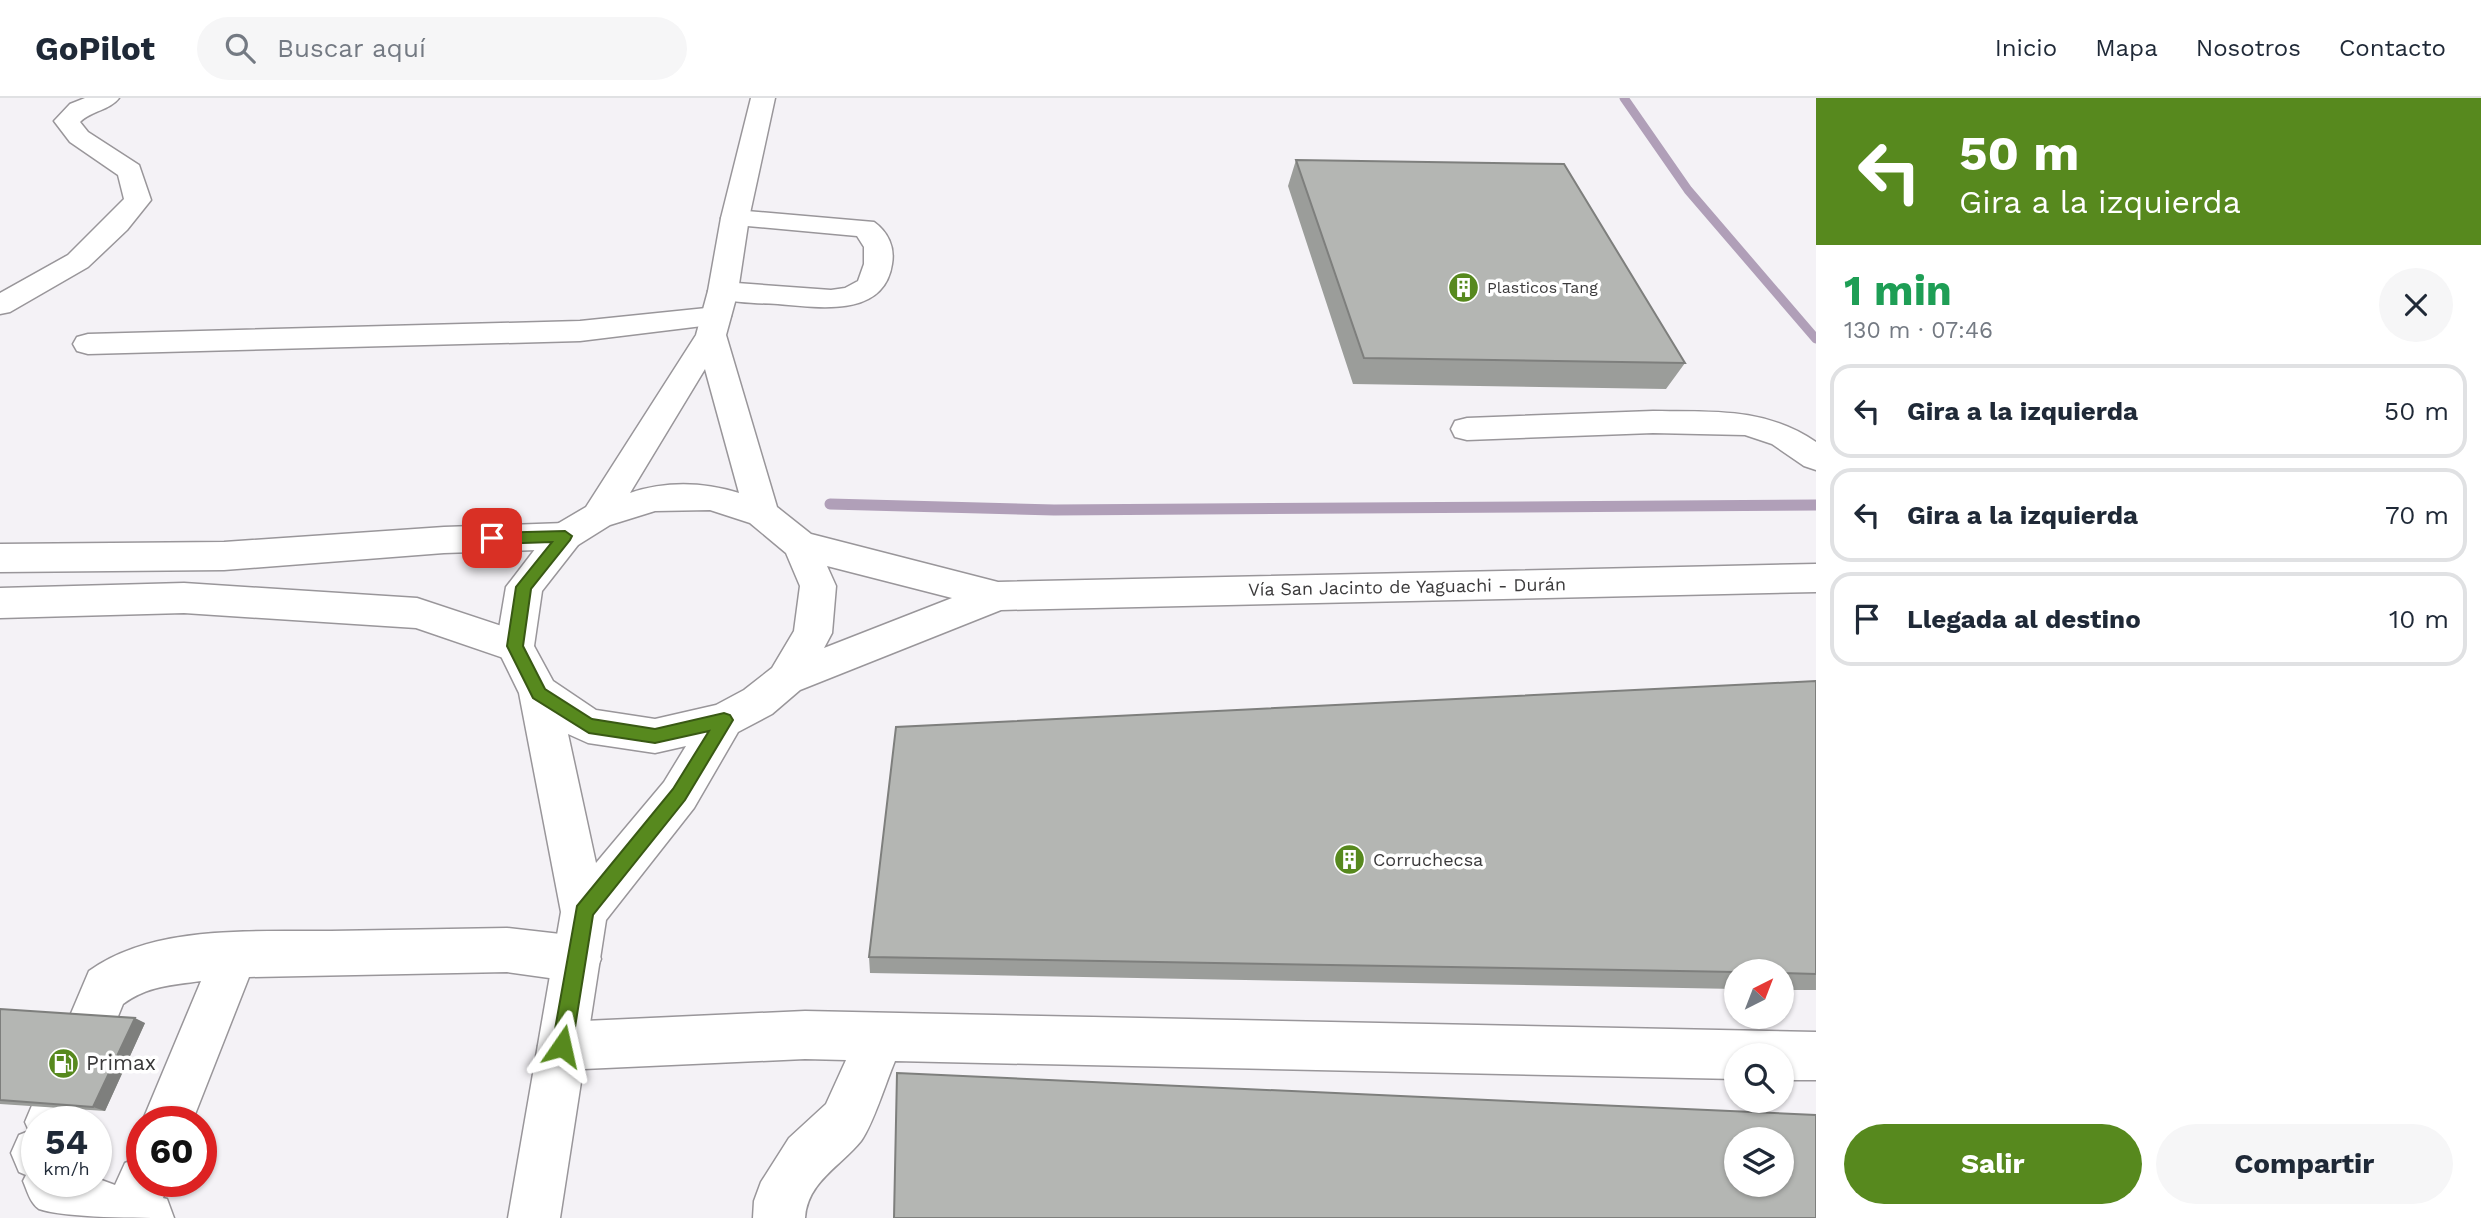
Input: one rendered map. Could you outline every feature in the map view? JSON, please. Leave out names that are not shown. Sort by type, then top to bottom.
[{"type":"main road","points":[[0,305],[78,261],[117,225],[138,200],[130,171],[79,136],[66,121],[79,109],[107,98]]},
{"type":"main road","points":[[598,516],[717,314],[735,218],[763,98]]},
{"type":"main road","points":[[88,344],[580,331],[846,297],[860,293],[871,284],[878,262],[878,242],[870,231],[864,228],[735,218]]},
{"type":"main road","points":[[717,314],[762,513]]},
{"type":"main road","points":[[1467,429],[1653,422],[1748,424],[1784,436],[1816,458]]},
{"type":"main road","points":[[534,1218],[584,912],[539,693],[515,646],[524,587],[565,536],[598,516],[654,498],[711,497],[762,513],[800,545],[818,586],[813,633],[786,679],[758,702],[724,720],[655,736],[589,726],[539,693]]},
{"type":"main road","points":[[0,558],[224,556],[444,540],[565,536]]},
{"type":"main road","name":"Vía San Jacinto de Yaguachi - Durán","points":[[800,545],[998,596],[1816,578]]},
{"type":"main road","points":[[184,598],[224,556]]},
{"type":"main road","name":"Vía San Jacinto de Yaguachi - Durán","points":[[786,679],[998,596]]},
{"type":"main road","points":[[0,603],[184,598],[417,613],[515,646]]},
{"type":"main road","points":[[584,912],[679,795],[724,720]]},
{"type":"main road","points":[[57,1106],[106,988],[125,973],[161,963],[235,955],[507,950],[578,959]]},
{"type":"main road","points":[[174,1106],[235,955]]},
{"type":"main road","points":[[562,1046],[805,1035],[1816,1056]]},
{"type":"main road","points":[[779,1218],[780,1201],[807,1156],[844,1122],[881,1037]]},
{"type":"main road","points":[[95,1197],[140,1205]]},
{"type":"building","name":"Plasticos Tang","points":[[1296,160],[1564,164],[1685,363],[1364,358]]},
{"type":"building","name":"Corruchecsa","points":[[1816,681],[1816,974],[1794,973],[1794,959],[1724,959],[1724,972],[869,957],[896,727]]},
{"type":"building","name":"Primax","points":[[0,1009],[135,1018],[93,1106],[0,1100]]},
{"type":"building","points":[[897,1073],[1724,1111],[1724,1113],[1816,1115],[1816,1218],[894,1218]]},
{"type":"waterway","points":[[1624,98],[1688,190],[1816,339]]},
{"type":"waterway","points":[[830,504],[1054,510],[1816,505]]},
{"type":"place","name":"Plasticos Tang","points":[[1464,287]]},
{"type":"place","name":"Corruchecsa","points":[[1350,860]]},
{"type":"place","name":"Primax","points":[[63,1063]]},
{"type":"route","points":[[492,538],[565,536],[524,587],[515,646],[539,693],[589,726],[655,736],[724,720],[679,795],[584,912],[562,1046]]}]
